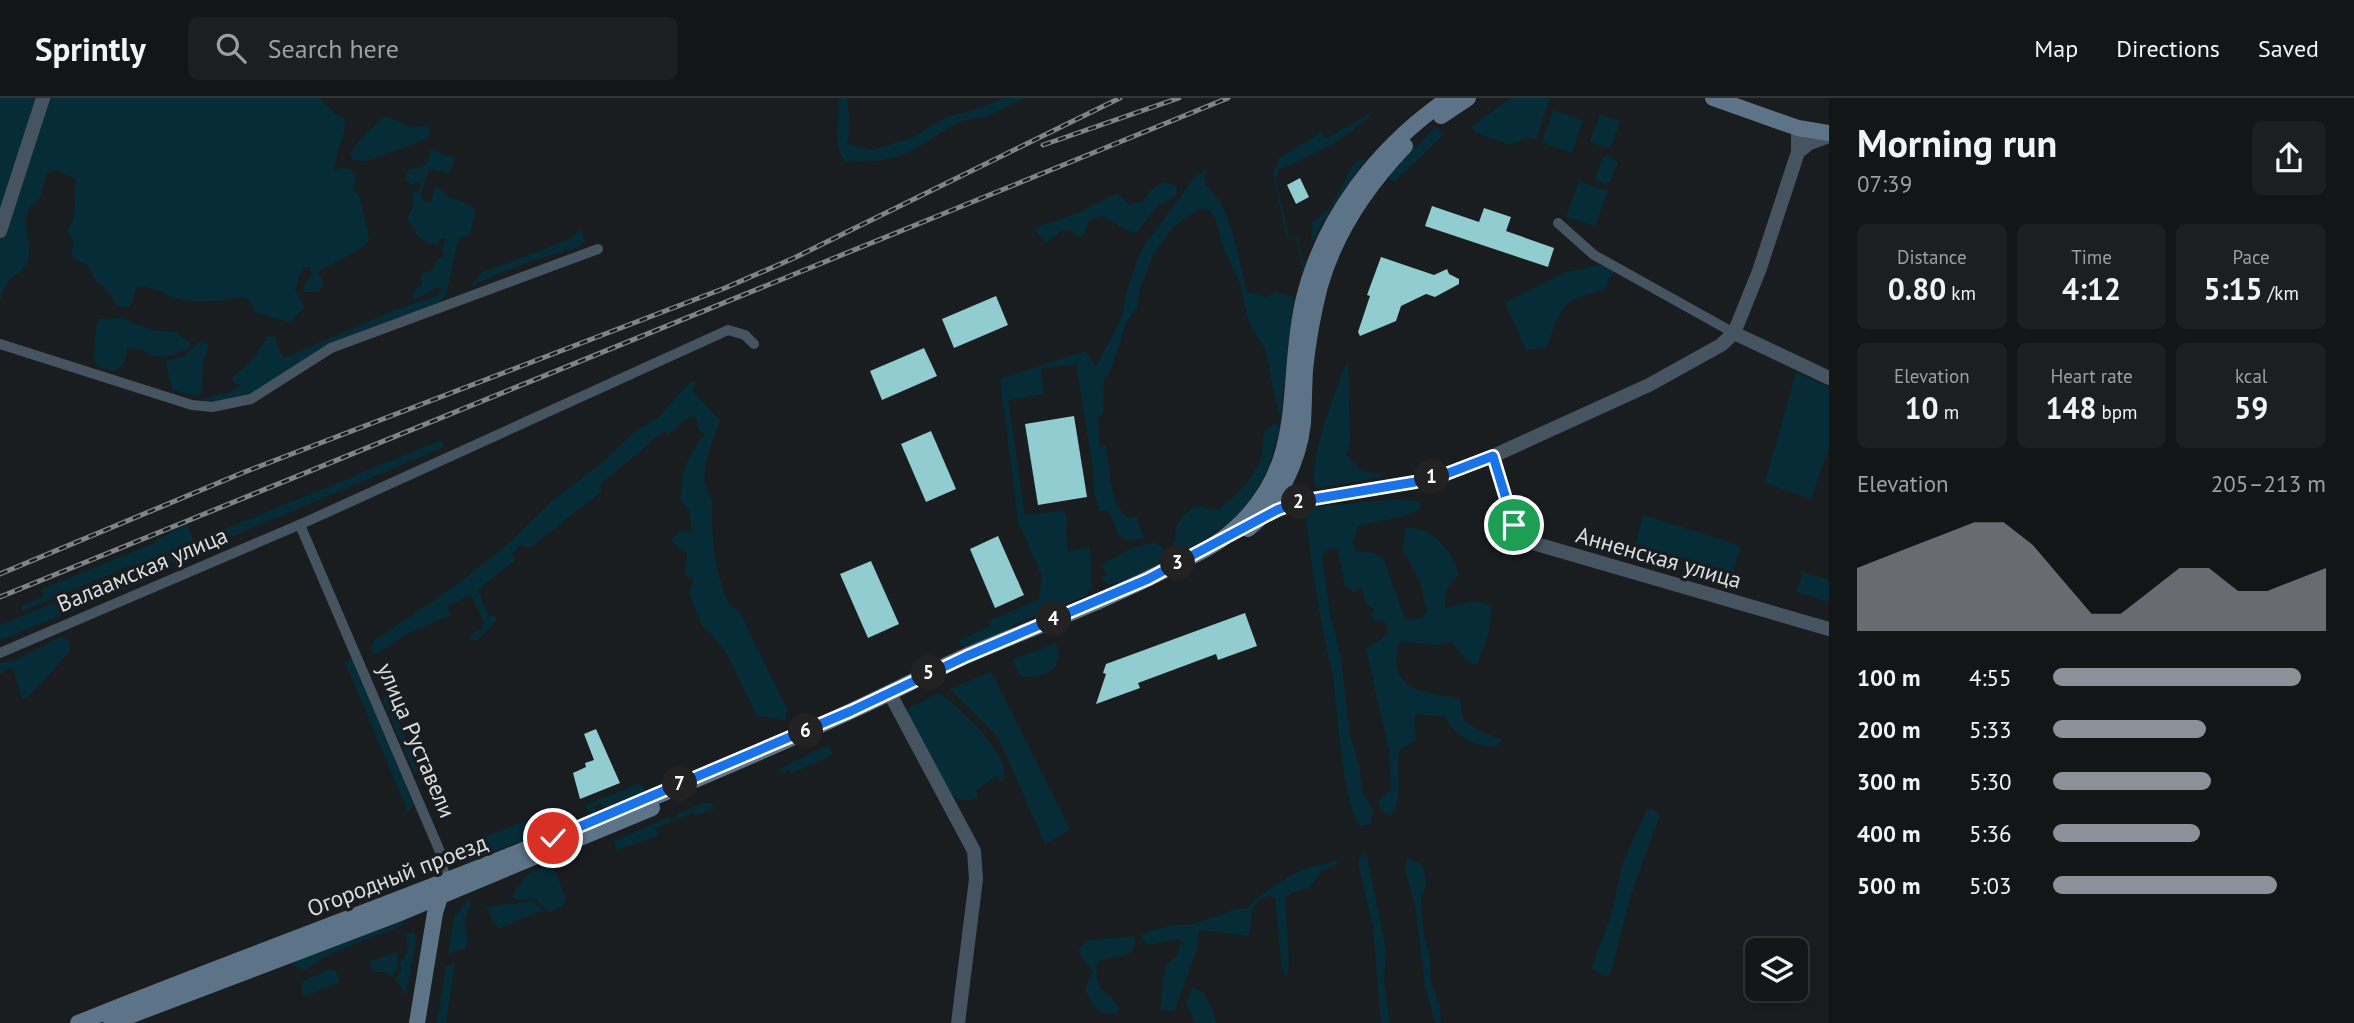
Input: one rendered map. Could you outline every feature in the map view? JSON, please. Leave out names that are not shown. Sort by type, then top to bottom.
[{"type":"main road","points":[[1302,347],[1312,270],[1345,203],[1380,156],[1449,98]]},
{"type":"main road","points":[[1302,347],[1325,272],[1355,208],[1404,146],[1468,98]]},
{"type":"main road","points":[[1721,101],[1798,128],[1829,135]]},
{"type":"main road","name":"Огородный проезд","points":[[111,1023],[443,888],[890,696],[1114,606],[1217,553],[1261,517],[1279,483],[1302,347]]},
{"type":"main road","name":"Огородный проезд","points":[[890,696],[967,656],[1148,579],[1213,546],[1252,512],[1279,483]]},
{"type":"main road","name":"Огородный проезд","points":[[78,1023],[443,888]]},
{"type":"main road","name":"улица Руставели","points":[[418,1023],[435,913],[443,888]]},
{"type":"street","points":[[0,232],[43,98]]},
{"type":"street","points":[[1230,533],[1299,502],[1446,474],[1493,456],[1649,385],[1721,345],[1734,333],[1759,271],[1798,152],[1798,128]]},
{"type":"street","points":[[1798,152],[1810,143],[1829,135]]},
{"type":"street","points":[[1558,223],[1594,255],[1734,333],[1829,378]]},
{"type":"street","points":[[0,344],[192,405],[212,407],[261,394],[331,348],[598,249]]},
{"type":"street","name":"Валаамская улица","points":[[0,653],[300,525],[728,330],[745,335],[754,344]]},
{"type":"street","name":"Анненская улица","points":[[1493,456],[1514,525],[1526,541],[1829,629]]},
{"type":"street","points":[[1279,483],[1299,502]]},
{"type":"street","name":"улица Руставели","points":[[300,525],[437,845],[444,863],[443,888]]},
{"type":"street","points":[[890,696],[974,850],[976,879],[958,1023]]},
{"type":"shaded area","points":[[0,98],[39,98],[0,220]]},
{"type":"shaded area","points":[[48,98],[320,98],[336,115],[344,118],[344,131],[334,171],[351,169],[356,178],[353,190],[360,197],[369,239],[365,246],[318,272],[324,285],[317,292],[304,292],[304,285],[310,279],[311,272],[309,267],[303,267],[295,290],[304,307],[290,322],[254,312],[249,299],[245,298],[187,301],[142,286],[136,287],[130,306],[117,306],[110,294],[93,277],[88,264],[75,260],[71,255],[74,242],[67,231],[74,219],[76,179],[56,170],[47,173],[39,200],[32,205],[26,218],[28,261],[24,268],[7,282],[0,301],[0,242]]},
{"type":"shaded area","points":[[838,98],[847,98],[850,125],[847,144],[873,150],[913,137],[947,117],[1003,98],[1025,98],[982,119],[965,120],[905,154],[860,162],[845,161],[838,147]]},
{"type":"shaded area","points":[[1511,98],[1550,98],[1536,140],[1529,137],[1509,145],[1474,132],[1473,125]]},
{"type":"shaded area","points":[[1553,110],[1583,120],[1572,153],[1542,142]]},
{"type":"shaded area","points":[[1370,113],[1371,116],[1335,143],[1285,168],[1279,168],[1276,179],[1289,237],[1298,236],[1303,261],[1307,260],[1303,270],[1296,237],[1287,239],[1273,173],[1279,158],[1322,132],[1326,139]]},
{"type":"shaded area","points":[[1600,114],[1620,121],[1610,149],[1590,142]]},
{"type":"shaded area","points":[[386,116],[410,127],[427,126],[430,133],[427,139],[367,161],[353,160],[350,154],[366,134]]},
{"type":"shaded area","points":[[1436,127],[1443,135],[1394,182],[1386,175]]},
{"type":"shaded area","points":[[431,149],[455,159],[449,173],[429,169],[421,194],[423,201],[430,203],[436,185],[446,196],[470,205],[476,211],[470,235],[459,238],[446,294],[441,302],[334,342],[254,392],[218,401],[199,400],[228,393],[241,385],[232,378],[253,360],[267,337],[276,336],[277,345],[284,358],[398,309],[438,295],[442,288],[436,288],[415,300],[413,297],[415,288],[422,286],[421,274],[435,268],[437,259],[445,256],[442,250],[446,238],[441,238],[437,245],[426,242],[415,232],[407,218],[413,206],[412,192],[419,191],[422,181],[411,185],[405,179],[409,170],[426,165]]},
{"type":"shaded area","points":[[1607,155],[1618,162],[1610,182],[1606,185],[1595,178],[1603,158]]},
{"type":"shaded area","points":[[1360,159],[1365,160],[1330,210],[1311,244],[1312,223],[1329,209],[1354,164]]},
{"type":"shaded area","points":[[1209,169],[1204,177],[1206,186],[1222,205],[1228,219],[1247,292],[1266,297],[1277,292],[1294,297],[1280,420],[1265,349],[1249,322],[1240,284],[1223,247],[1215,218],[1209,210],[1200,209],[1173,227],[1154,254],[1140,289],[1137,308],[1126,323],[1112,367],[1104,380],[1103,414],[1098,416],[1100,448],[1106,445],[1118,505],[1129,519],[1136,516],[1144,538],[1129,541],[1119,536],[1109,511],[1099,511],[1076,364],[1041,369],[1044,394],[1008,400],[1025,515],[1065,511],[1068,552],[1090,547],[1092,588],[1086,596],[1015,624],[997,636],[962,647],[959,641],[990,626],[988,621],[1039,600],[1042,576],[1018,521],[1000,379],[1086,351],[1096,367],[1122,317],[1125,297],[1140,252],[1196,175]]},
{"type":"shaded area","points":[[1579,181],[1608,191],[1595,226],[1566,217]]},
{"type":"shaded area","points":[[1164,182],[1177,186],[1176,196],[1159,205],[1136,233],[1102,216],[1089,221],[1082,238],[1071,231],[1062,230],[1046,243],[1034,228],[1076,214],[1118,193],[1128,204],[1142,202],[1153,188]]},
{"type":"shaded area","points":[[579,230],[583,233],[584,241],[580,247],[525,264],[473,286],[481,273],[570,239]]},
{"type":"shaded area","points":[[1604,264],[1615,269],[1604,290],[1570,302],[1560,313],[1547,347],[1526,350],[1505,303],[1567,272]]},
{"type":"shaded area","points":[[123,318],[150,330],[176,332],[190,343],[189,349],[165,357],[127,348],[121,367],[115,371],[99,367],[93,360],[99,319]]},
{"type":"shaded area","points":[[201,341],[209,345],[203,364],[202,394],[198,396],[172,390],[166,363],[183,357]]},
{"type":"shaded area","points":[[1348,364],[1350,440],[1347,456],[1361,471],[1385,475],[1316,488],[1314,477],[1318,446],[1344,367]]},
{"type":"shaded area","points":[[1796,372],[1829,387],[1829,447],[1811,499],[1765,483]]},
{"type":"shaded area","points":[[696,381],[693,391],[720,421],[709,450],[705,480],[712,499],[713,541],[720,579],[730,607],[739,610],[787,709],[786,720],[757,716],[729,658],[712,634],[702,626],[689,593],[694,581],[685,574],[687,553],[671,541],[679,531],[692,533],[689,510],[681,501],[686,465],[705,434],[698,429],[696,417],[683,421],[668,435],[664,431],[600,485],[602,491],[530,548],[520,545],[513,554],[515,560],[478,590],[489,616],[495,616],[497,620],[477,640],[471,641],[471,634],[483,629],[481,625],[484,623],[471,594],[448,606],[451,615],[409,633],[376,654],[371,652],[373,641],[455,586],[508,544],[551,502],[604,461],[634,432],[658,418],[690,382]]},
{"type":"shaded area","points":[[1275,423],[1279,426],[1279,431],[1267,472],[1243,515],[1196,546],[1178,551],[1172,543],[1176,541],[1175,535],[1180,520],[1196,506],[1218,510],[1238,492],[1259,462],[1264,432]]},
{"type":"shaded area","points":[[441,440],[444,447],[143,574],[129,566],[23,611],[21,606],[44,596],[42,589],[157,542],[156,540],[187,524],[194,542]]},
{"type":"shaded area","points":[[1398,499],[1420,502],[1422,507],[1410,514],[1358,527],[1352,543],[1357,551],[1375,553],[1383,558],[1406,621],[1423,618],[1427,611],[1420,581],[1403,551],[1405,528],[1415,528],[1432,535],[1447,549],[1452,558],[1459,575],[1447,590],[1446,608],[1474,601],[1492,605],[1488,636],[1477,665],[1468,662],[1451,642],[1437,645],[1399,641],[1396,658],[1398,670],[1402,679],[1420,691],[1459,698],[1462,715],[1468,724],[1502,740],[1495,747],[1472,742],[1454,729],[1445,717],[1416,714],[1415,739],[1400,749],[1399,791],[1395,808],[1390,816],[1381,810],[1378,801],[1391,790],[1389,750],[1366,649],[1387,635],[1388,626],[1384,622],[1374,620],[1371,615],[1374,610],[1366,603],[1361,588],[1353,592],[1345,586],[1337,548],[1328,550],[1322,558],[1330,613],[1340,652],[1350,734],[1359,765],[1363,794],[1373,810],[1371,824],[1360,826],[1354,816],[1346,781],[1333,677],[1318,603],[1306,518],[1313,507]]},
{"type":"shaded area","points":[[1644,515],[1741,546],[1732,575],[1635,544]]},
{"type":"shaded area","points":[[1155,542],[1163,548],[1162,556],[1159,563],[1148,572],[1118,585],[1115,582],[1108,585],[1100,578],[1108,574],[1101,565],[1132,548]]},
{"type":"shaded area","points":[[130,571],[146,581],[0,640],[0,625]]},
{"type":"shaded area","points":[[1803,572],[1829,580],[1829,602],[1796,592]]},
{"type":"shaded area","points":[[60,637],[70,641],[70,651],[30,695],[22,699],[14,671],[9,668],[0,674],[0,663],[18,659]]},
{"type":"shaded area","points":[[1056,643],[1058,658],[1053,669],[1041,675],[1026,677],[1019,674],[1012,660]]},
{"type":"shaded area","points":[[352,658],[414,805],[408,812],[345,662]]},
{"type":"shaded area","points":[[991,672],[1070,830],[1045,844],[998,737],[950,689]]},
{"type":"shaded area","points":[[386,693],[420,773],[413,770],[383,700]]},
{"type":"shaded area","points":[[940,693],[982,733],[1000,758],[1004,770],[1003,780],[1001,782],[996,776],[975,791],[979,797],[962,800],[952,795],[905,710]]},
{"type":"shaded area","points":[[828,745],[833,755],[792,773],[790,770],[781,774],[779,769]]},
{"type":"shaded area","points":[[641,783],[645,792],[604,810],[601,804],[594,807],[596,813],[590,815],[585,805]]},
{"type":"shaded area","points":[[704,803],[712,803],[714,809],[695,816],[693,813],[656,828],[658,836],[617,850],[614,841],[669,817],[671,820],[677,817],[677,814]]},
{"type":"shaded area","points":[[1647,809],[1660,815],[1631,895],[1608,977],[1591,969],[1610,919],[1623,862]]},
{"type":"shaded area","points":[[531,819],[534,831],[531,837],[465,863],[456,862],[449,855],[455,848]]},
{"type":"shaded area","points":[[1362,854],[1367,855],[1386,951],[1384,982],[1390,1023],[1381,1023],[1373,927],[1358,863]]},
{"type":"shaded area","points":[[1407,856],[1422,866],[1427,884],[1421,897],[1423,928],[1430,958],[1431,983],[1440,1006],[1441,1023],[1435,1023],[1425,985],[1415,905],[1405,870]]},
{"type":"shaded area","points":[[1339,860],[1336,865],[1322,871],[1309,888],[1285,898],[1289,962],[1287,977],[1282,970],[1275,898],[1271,896],[1255,905],[1249,936],[1199,930],[1196,952],[1174,1011],[1160,1010],[1165,967],[1176,956],[1182,942],[1179,939],[1148,945],[1142,934],[1170,925],[1190,925],[1237,909],[1246,909],[1259,896],[1300,870]]},
{"type":"shaded area","points":[[549,865],[553,867],[566,897],[563,906],[549,913],[536,899],[517,900],[512,897],[527,874]]},
{"type":"shaded area","points":[[468,899],[471,904],[465,919],[465,949],[448,954],[454,917]]},
{"type":"shaded area","points":[[532,901],[543,910],[498,929],[486,907]]},
{"type":"shaded area","points":[[405,921],[402,926],[334,952],[304,970],[294,966],[295,961]]},
{"type":"shaded area","points":[[414,931],[416,941],[406,995],[395,979],[401,971],[400,963],[408,951],[406,935]]},
{"type":"shaded area","points":[[1134,936],[1135,944],[1129,953],[1097,963],[1097,981],[1119,1009],[1117,1013],[1110,1014],[1100,1011],[1093,1005],[1085,989],[1092,971],[1078,951],[1085,941]]},
{"type":"shaded area","points":[[398,951],[397,969],[392,976],[384,972],[373,972],[369,962]]},
{"type":"shaded area","points":[[455,963],[446,1023],[437,1023],[446,967]]},
{"type":"shaded area","points":[[329,969],[336,971],[340,982],[303,997],[303,981]]},
{"type":"shaded area","points":[[1192,987],[1205,996],[1217,1023],[1195,1023],[1186,1003]]},
{"type":"building","points":[[1300,178],[1309,197],[1296,204],[1287,185]]},
{"type":"building","points":[[1432,206],[1479,222],[1484,208],[1511,217],[1506,231],[1554,248],[1548,267],[1425,226]]},
{"type":"building","points":[[1381,257],[1434,275],[1447,269],[1449,274],[1459,279],[1459,284],[1435,297],[1426,294],[1401,306],[1396,321],[1360,336],[1358,332],[1370,296],[1367,295]]},
{"type":"building","points":[[996,296],[1008,325],[954,348],[942,319]]},
{"type":"building","points":[[924,348],[937,376],[882,400],[870,371]]},
{"type":"building","points":[[1074,416],[1087,497],[1038,505],[1025,424]]},
{"type":"building","points":[[931,431],[956,489],[926,502],[901,444]]},
{"type":"building","points":[[998,536],[1024,595],[995,608],[970,549]]},
{"type":"building","points":[[871,561],[899,624],[868,638],[840,574]]},
{"type":"building","points":[[1245,613],[1257,646],[1218,660],[1216,654],[1138,683],[1140,688],[1096,704],[1106,674],[1103,673],[1106,664]]},
{"type":"building","points":[[596,729],[620,783],[580,799],[573,773],[586,767],[585,763],[594,760],[584,734]]},
{"type":"railway","points":[[0,574],[242,473],[725,288],[794,258],[1120,98]]},
{"type":"railway","points":[[1043,145],[1179,98]]},
{"type":"railway","points":[[0,597],[1228,98]]},
{"type":"route","points":[[553,838],[851,711],[967,656],[1148,579],[1213,546],[1230,533],[1301,501],[1415,482],[1446,474],[1493,456],[1514,525]]}]
